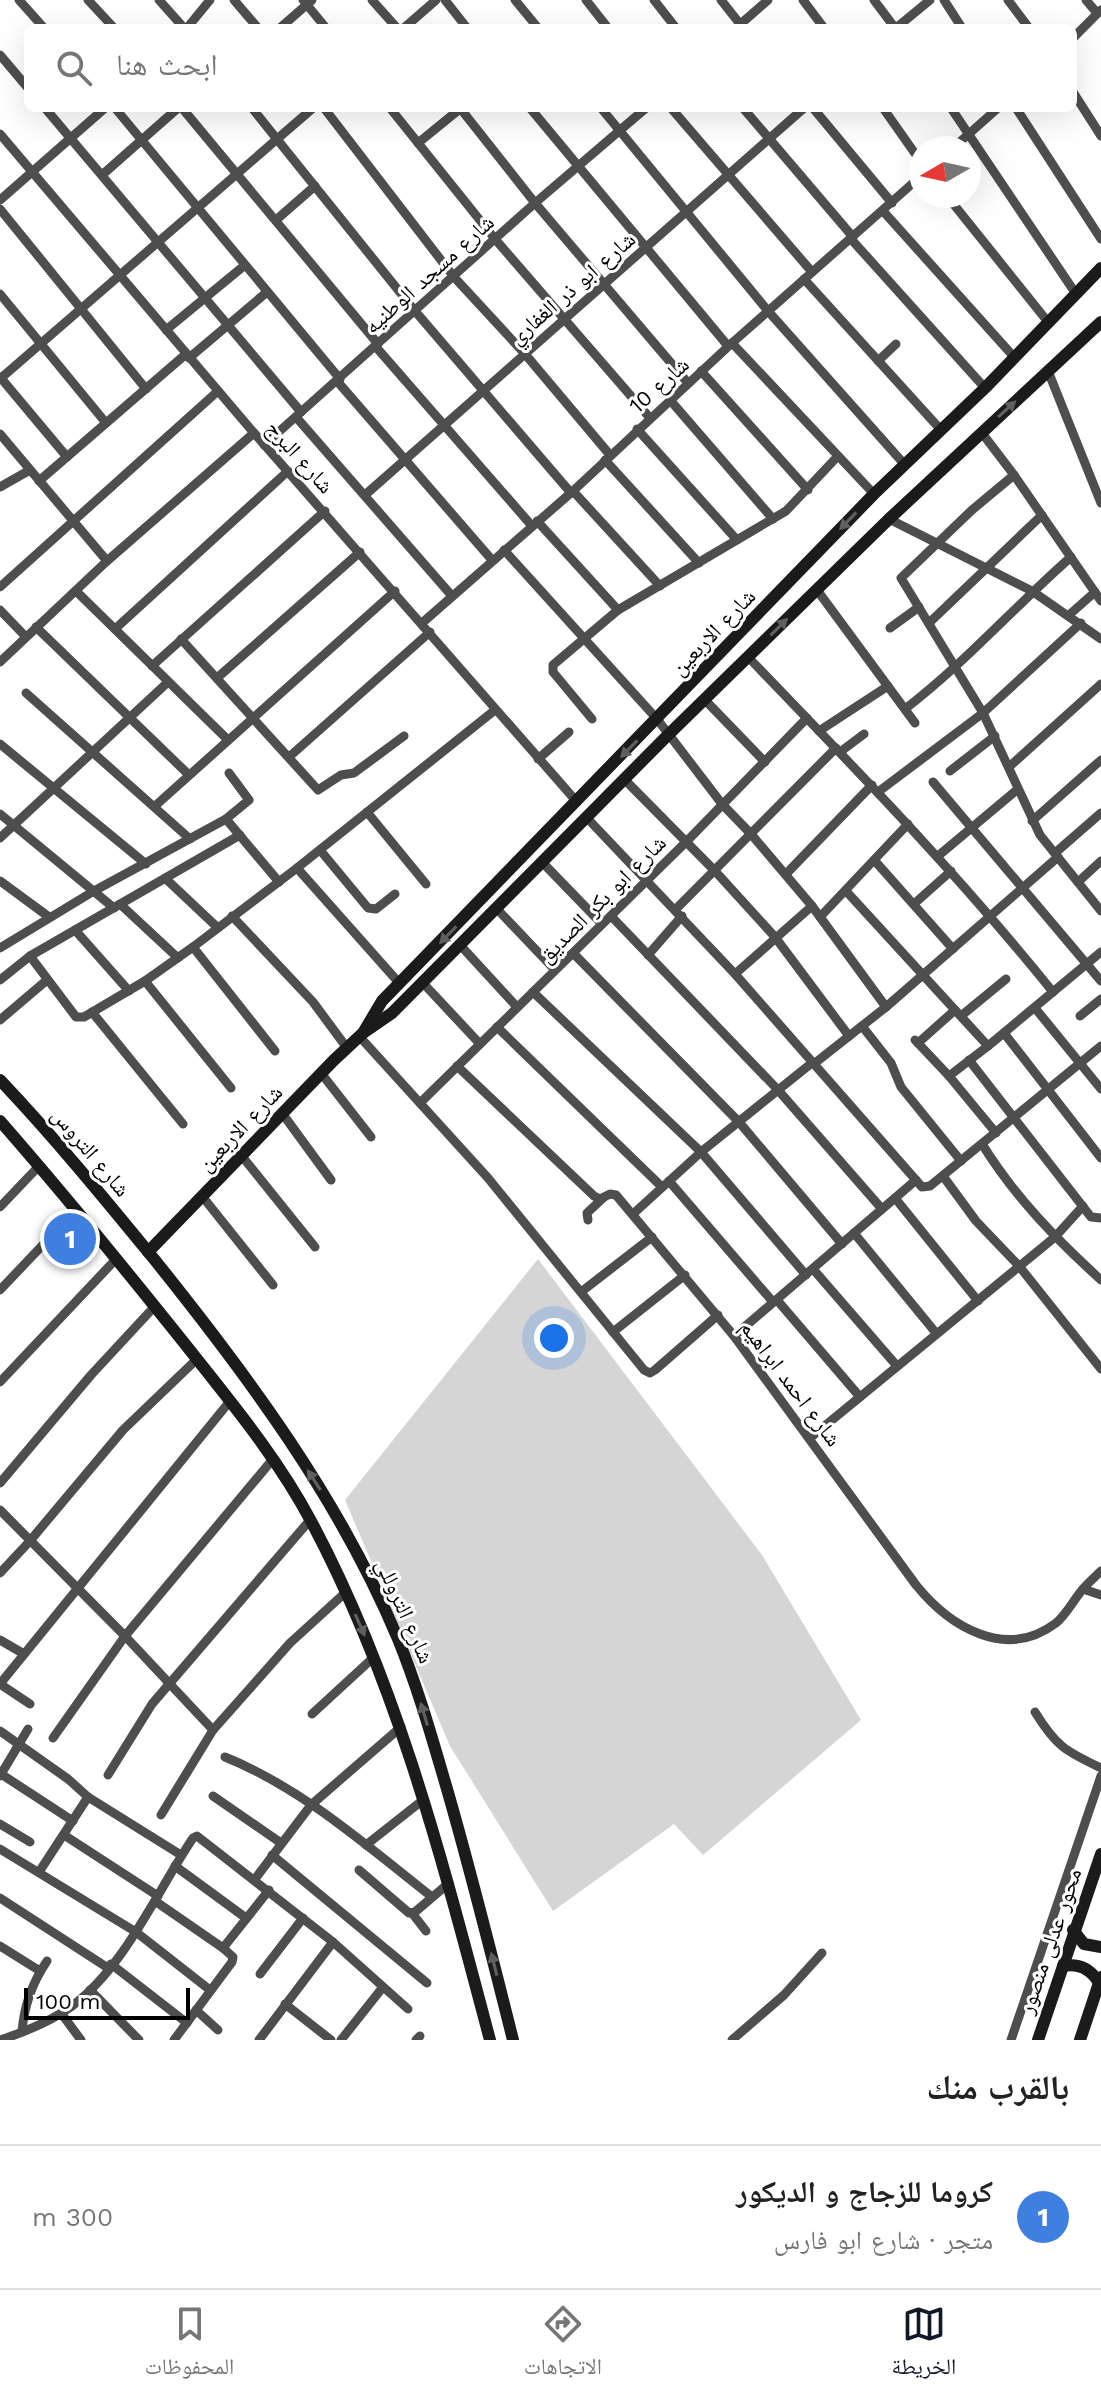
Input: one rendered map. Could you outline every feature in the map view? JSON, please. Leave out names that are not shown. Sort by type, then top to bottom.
[{"type":"street","points":[[19,0],[40,24]]},
{"type":"street","points":[[88,0],[110,24]]},
{"type":"street","points":[[159,0],[181,24]]},
{"type":"street","points":[[189,24],[210,0]]},
{"type":"street","points":[[234,0],[255,24]]},
{"type":"street","points":[[372,0],[393,24]]},
{"type":"street","points":[[409,24],[436,0]]},
{"type":"street","points":[[445,0],[464,24]]},
{"type":"street","points":[[517,0],[535,24]]},
{"type":"street","points":[[586,0],[605,24]]},
{"type":"street","points":[[654,0],[673,24]]},
{"type":"street","points":[[721,0],[739,24]]},
{"type":"street","points":[[743,24],[768,0]]},
{"type":"street","points":[[803,0],[821,24]]},
{"type":"street","points":[[874,0],[893,24]]},
{"type":"street","points":[[901,24],[930,0]]},
{"type":"street","points":[[944,0],[959,24]]},
{"type":"street","points":[[1008,0],[1026,24]]},
{"type":"street","points":[[1077,34],[1099,12],[1086,0]]},
{"type":"street","points":[[284,24],[307,1],[323,24]]},
{"type":"street","points":[[0,55],[24,83]]},
{"type":"street","points":[[1077,98],[1101,136]]},
{"type":"street","points":[[48,112],[452,596]]},
{"type":"street","points":[[0,200],[100,112]]},
{"type":"street","points":[[118,112],[338,380],[492,560]]},
{"type":"street","points":[[102,175],[175,112]]},
{"type":"street","points":[[184,112],[237,172],[445,426],[618,610]]},
{"type":"street","points":[[255,112],[415,311],[572,492],[660,586]]},
{"type":"street","points":[[67,457],[0,377],[308,112]]},
{"type":"street","points":[[327,112],[454,277],[525,354],[608,458],[699,563]]},
{"type":"street","points":[[396,112],[495,239],[650,418]]},
{"type":"street","points":[[418,143],[455,112]]},
{"type":"street","points":[[463,112],[535,203],[688,383]]},
{"type":"street","points":[[533,112],[645,248],[730,344],[874,494]]},
{"type":"street","points":[[604,112],[768,311],[905,465]]},
{"type":"street","name":"شارع مسجد الوطنيه","points":[[264,445],[641,112]]},
{"type":"street","points":[[674,112],[878,361],[941,430]]},
{"type":"street","points":[[746,112],[852,238],[985,388]]},
{"type":"street","name":"شارع ابو ذر الغفاري","points":[[365,495],[800,112]]},
{"type":"street","points":[[816,112],[892,203]]},
{"type":"street","points":[[886,112],[909,145]]},
{"type":"street","points":[[954,112],[1076,294]]},
{"type":"street","points":[[967,136],[994,112]]},
{"type":"street","points":[[1019,112],[1101,239]]},
{"type":"street","name":"شارع البرج","points":[[0,134],[264,445],[577,802]]},
{"type":"street","points":[[276,220],[315,186]]},
{"type":"street","name":"شارع 10","points":[[422,623],[572,492],[730,344],[909,187]]},
{"type":"street","points":[[957,208],[1048,322]]},
{"type":"street","points":[[0,209],[146,389]]},
{"type":"street","points":[[883,211],[1014,357]]},
{"type":"street","points":[[166,330],[245,265]]},
{"type":"street","name":"شارع الاربعين","points":[[361,1034],[382,1001],[874,494],[985,388],[1101,268]]},
{"type":"street","points":[[39,481],[146,389],[267,292]]},
{"type":"street","points":[[0,294],[106,423]]},
{"type":"street","name":"شارع الاربعين","points":[[148,1252],[321,1073],[361,1034],[392,1013],[461,946],[668,735],[889,519],[1048,371],[1099,328]]},
{"type":"street","points":[[878,361],[896,344]]},
{"type":"street","points":[[701,371],[808,490]]},
{"type":"street","points":[[1048,371],[1101,503]]},
{"type":"street","points":[[0,587],[218,391]]},
{"type":"street","points":[[670,400],[773,519]]},
{"type":"street","points":[[637,429],[737,540]]},
{"type":"street","points":[[0,662],[107,561],[254,433]]},
{"type":"street","points":[[982,433],[1098,597],[1069,615]]},
{"type":"street","points":[[0,434],[107,561]]},
{"type":"street","points":[[592,719],[552,670],[553,665],[618,610],[773,519],[808,490],[837,457]]},
{"type":"street","points":[[0,487],[30,470]]},
{"type":"street","points":[[115,629],[288,471]]},
{"type":"street","points":[[1014,475],[989,494],[901,578],[983,713],[1032,821],[1101,911]]},
{"type":"street","points":[[152,666],[325,511]]},
{"type":"street","points":[[929,623],[985,566],[1042,515]]},
{"type":"street","points":[[889,519],[1032,591],[1100,636]]},
{"type":"street","points":[[504,550],[657,719],[722,804],[812,906],[886,1007]]},
{"type":"street","points":[[217,678],[360,552]]},
{"type":"street","points":[[905,709],[956,668],[1032,591],[1071,557]]},
{"type":"street","points":[[817,590],[915,723]]},
{"type":"street","points":[[76,591],[228,740]]},
{"type":"street","points":[[155,806],[395,591]]},
{"type":"street","points":[[890,628],[919,607]]},
{"type":"street","points":[[0,610],[26,637]]},
{"type":"street","points":[[786,874],[875,788],[983,713],[1081,623]]},
{"type":"street","points":[[36,627],[189,775]]},
{"type":"street","points":[[289,757],[430,632]]},
{"type":"street","points":[[181,639],[316,789],[322,789],[341,775],[354,773],[404,736]]},
{"type":"street","points":[[749,658],[938,856],[1053,992]]},
{"type":"street","points":[[0,838],[168,682]]},
{"type":"street","points":[[1009,767],[1101,684]]},
{"type":"street","points":[[819,731],[888,686]]},
{"type":"street","points":[[26,693],[190,839]]},
{"type":"street","points":[[705,700],[765,762]]},
{"type":"street","points":[[30,956],[76,1017],[88,1014],[145,981],[193,947],[495,710]]},
{"type":"street","name":"شارع ابو بكر الصديق","points":[[420,1103],[686,842],[807,718]]},
{"type":"street","points":[[538,759],[569,732]]},
{"type":"street","points":[[648,955],[679,913],[751,834],[838,750],[864,734]]},
{"type":"street","points":[[950,771],[995,736]]},
{"type":"street","points":[[0,744],[146,864]]},
{"type":"street","points":[[1032,821],[1101,760]]},
{"type":"street","points":[[0,947],[94,891],[226,819],[249,800],[229,773]]},
{"type":"street","points":[[625,780],[775,937],[849,1036]]},
{"type":"street","points":[[933,782],[1101,981]]},
{"type":"street","points":[[938,856],[1018,789]]},
{"type":"street","points":[[367,812],[426,884]]},
{"type":"street","points":[[633,1214],[701,1152],[886,1007],[1023,888],[1101,813]]},
{"type":"street","points":[[0,814],[178,958]]},
{"type":"street","points":[[587,818],[735,974],[922,1187],[927,1188],[943,1176],[1101,1046]]},
{"type":"street","points":[[226,819],[279,882]]},
{"type":"street","points":[[820,917],[908,824]]},
{"type":"street","points":[[0,980],[30,956],[240,835]]},
{"type":"street","points":[[320,850],[368,908],[376,909],[395,894]]},
{"type":"street","points":[[875,861],[953,949]]},
{"type":"street","points":[[1078,882],[1101,861]]},
{"type":"street","points":[[542,862],[602,924]]},
{"type":"street","points":[[297,868],[400,984]]},
{"type":"street","points":[[915,903],[951,871]]},
{"type":"street","points":[[165,878],[218,928]]},
{"type":"street","points":[[0,881],[49,917]]},
{"type":"street","points":[[846,891],[988,1046]]},
{"type":"street","points":[[735,974],[812,906]]},
{"type":"street","points":[[497,909],[555,970]]},
{"type":"street","points":[[232,916],[313,1002],[347,1048]]},
{"type":"street","points":[[611,916],[778,1090],[882,1209]]},
{"type":"street","points":[[75,930],[129,991]]},
{"type":"street","points":[[461,946],[517,1007]]},
{"type":"street","points":[[193,947],[275,1051]]},
{"type":"street","points":[[949,1076],[1101,952]]},
{"type":"street","points":[[573,953],[739,1122],[842,1244]]},
{"type":"street","points":[[996,1133],[917,1042],[1006,979]]},
{"type":"street","points":[[0,1020],[47,980]]},
{"type":"street","points":[[145,981],[231,1088]]},
{"type":"street","points":[[423,983],[480,1044]]},
{"type":"street","points":[[533,992],[701,1152],[897,1366]]},
{"type":"street","points":[[1080,1016],[1101,999]]},
{"type":"street","points":[[1035,1008],[1101,1089]]},
{"type":"street","points":[[88,1014],[183,1124]]},
{"type":"street","points":[[862,1026],[891,1063],[901,1087],[961,1161]]},
{"type":"street","points":[[497,1027],[666,1184],[860,1397]]},
{"type":"street","points":[[1004,1033],[1101,1158]]},
{"type":"street","points":[[361,1034],[508,1201],[644,1370],[650,1373],[655,1370],[718,1315]]},
{"type":"street","points":[[969,1060],[1083,1206],[1096,1217]]},
{"type":"street","name":"شارع احمد ابراهيم","points":[[457,1066],[594,1196],[603,1198],[614,1194],[633,1214],[718,1315],[921,1591],[938,1609],[961,1627],[989,1637],[1018,1640],[1039,1633],[1058,1621],[1100,1573]]},
{"type":"street","points":[[321,1073],[371,1137]]},
{"type":"street","name":"شارع التروس","points":[[0,1080],[57,1142],[148,1252]]},
{"type":"street","points":[[282,1113],[331,1180]]},
{"type":"street","points":[[0,1121],[117,1258],[230,1401],[273,1459],[310,1520],[346,1592],[401,1727],[449,1883],[490,2040]]},
{"type":"street","points":[[982,1144],[1020,1200],[1101,1280]]},
{"type":"street","points":[[241,1155],[315,1247]]},
{"type":"street","points":[[0,1207],[39,1166]]},
{"type":"street","points":[[943,1176],[976,1221],[1019,1266],[1101,1369]]},
{"type":"street","points":[[734,1336],[916,1180]]},
{"type":"street","points":[[202,1196],[273,1285]]},
{"type":"street","points":[[588,1220],[587,1213],[603,1198]]},
{"type":"street","points":[[895,1198],[978,1301]]},
{"type":"street","points":[[810,1438],[1055,1237],[1083,1206]]},
{"type":"street","points":[[0,1290],[76,1210]]},
{"type":"street","points":[[854,1233],[936,1333]]},
{"type":"street","points":[[581,1292],[652,1237]]},
{"type":"street","name":"شارع التروللي","points":[[148,1252],[199,1315],[275,1421],[351,1540],[399,1641],[424,1711],[464,1850],[513,2040]]},
{"type":"street","points":[[0,1382],[117,1258]]},
{"type":"street","points":[[613,1332],[685,1275]]},
{"type":"street","points":[[0,1483],[91,1375],[155,1306]]},
{"type":"street","points":[[1091,1357],[1101,1348]]},
{"type":"street","points":[[0,1573],[123,1430],[197,1359]]},
{"type":"street","points":[[30,1704],[0,1684],[230,1401]]},
{"type":"street","points":[[258,1438],[275,1421]]},
{"type":"street","points":[[53,1738],[125,1636],[273,1459]]},
{"type":"street","points":[[0,1510],[213,1730]]},
{"type":"street","points":[[108,1775],[146,1710],[310,1520]]},
{"type":"street","points":[[1083,1589],[1101,1595]]},
{"type":"street","points":[[161,1815],[213,1730],[290,1643],[346,1592]]},
{"type":"street","points":[[0,1640],[24,1654]]},
{"type":"street","points":[[312,1714],[374,1657]]},
{"type":"street","points":[[1035,1712],[1061,1748],[1101,1768]]},
{"type":"street","points":[[255,1879],[311,1805],[401,1727]]},
{"type":"street","points":[[28,1729],[0,1775],[73,1821]]},
{"type":"street","points":[[0,1731],[68,1779],[88,1797],[181,1855]]},
{"type":"street","points":[[225,1757],[257,1771],[311,1805],[432,1897]]},
{"type":"street","points":[[1011,2040],[1101,1776]]},
{"type":"street","points":[[213,1796],[281,1843]]},
{"type":"street","points":[[39,1872],[88,1797]]},
{"type":"street","points":[[366,1845],[423,1800]]},
{"type":"street","points":[[0,1824],[30,1842]]},
{"type":"street","points":[[64,1835],[156,1898],[223,1948],[234,1960],[174,2040]]},
{"type":"street","points":[[0,2040],[18,2036],[61,2013],[90,1990],[136,1932],[181,1855],[197,1836],[333,1942],[408,2009]]},
{"type":"street","points":[[0,1849],[136,1932],[210,1990]]},
{"type":"street","name":"محور عدلى منصور","points":[[1038,2040],[1101,1854]]},
{"type":"street","points":[[272,1855],[427,1983]]},
{"type":"street","points":[[175,1866],[246,1918]]},
{"type":"street","points":[[359,1870],[406,1912],[412,1913],[426,1931]]},
{"type":"street","points":[[412,1913],[449,1883]]},
{"type":"street","points":[[223,1948],[269,1890]]},
{"type":"street","points":[[0,1898],[110,1966],[187,2023]]},
{"type":"street","points":[[260,1974],[303,1918]]},
{"type":"street","points":[[1073,1930],[1084,1944],[1101,1947]]},
{"type":"street","points":[[259,2040],[333,1942]]},
{"type":"street","points":[[0,1946],[40,1971]]},
{"type":"street","points":[[732,2040],[784,1995],[822,1953]]},
{"type":"street","points":[[18,2036],[26,2002],[47,1961]]},
{"type":"street","points":[[1063,1966],[1081,1966],[1100,1980],[1080,2040]]},
{"type":"street","points":[[341,2040],[383,1987]]},
{"type":"street","points":[[90,1990],[139,2040]]},
{"type":"street","points":[[285,2004],[331,2040]]},
{"type":"street","points":[[196,2010],[218,2030]]},
{"type":"street","points":[[61,2013],[81,2040]]},
{"type":"shaded area","points":[[538,1259],[762,1555],[861,1720],[703,1855],[674,1824],[553,1911],[450,1746],[345,1500]]},
{"type":"place","name":"كروما للزجاج و الديكور","points":[[70,1239]]}]
